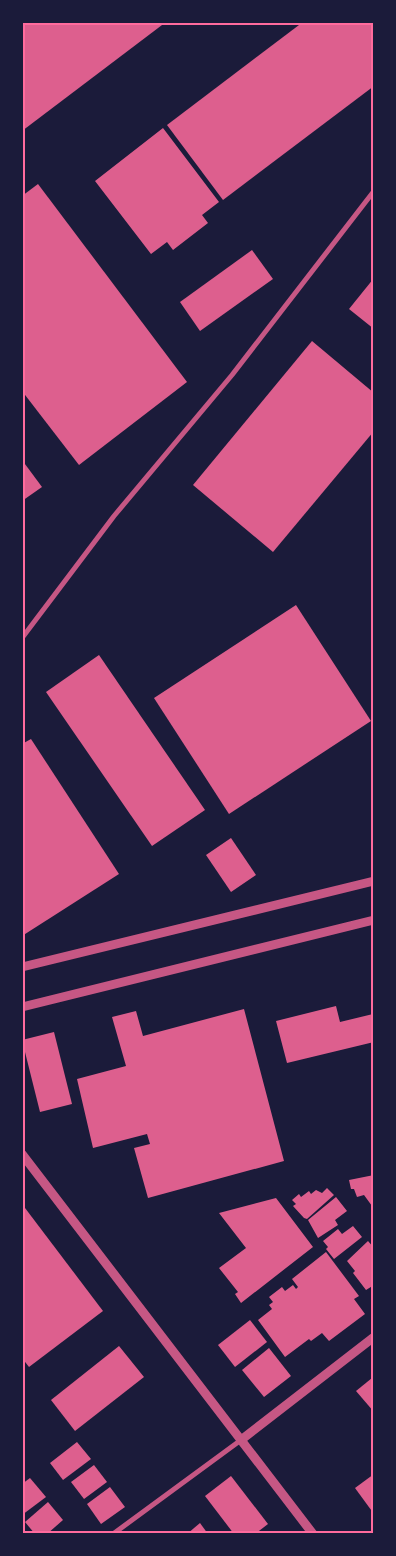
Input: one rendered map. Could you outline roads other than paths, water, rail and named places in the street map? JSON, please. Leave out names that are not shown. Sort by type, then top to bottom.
[{"type":"street","points":[[22,638],[114,516],[232,375],[374,191]]},
{"type":"street","points":[[22,966],[374,881]]},
{"type":"street","points":[[22,1007],[374,920]]},
{"type":"street","points":[[22,1154],[313,1534]]},
{"type":"street","points":[[113,1534],[241,1440],[374,1337]]}]
